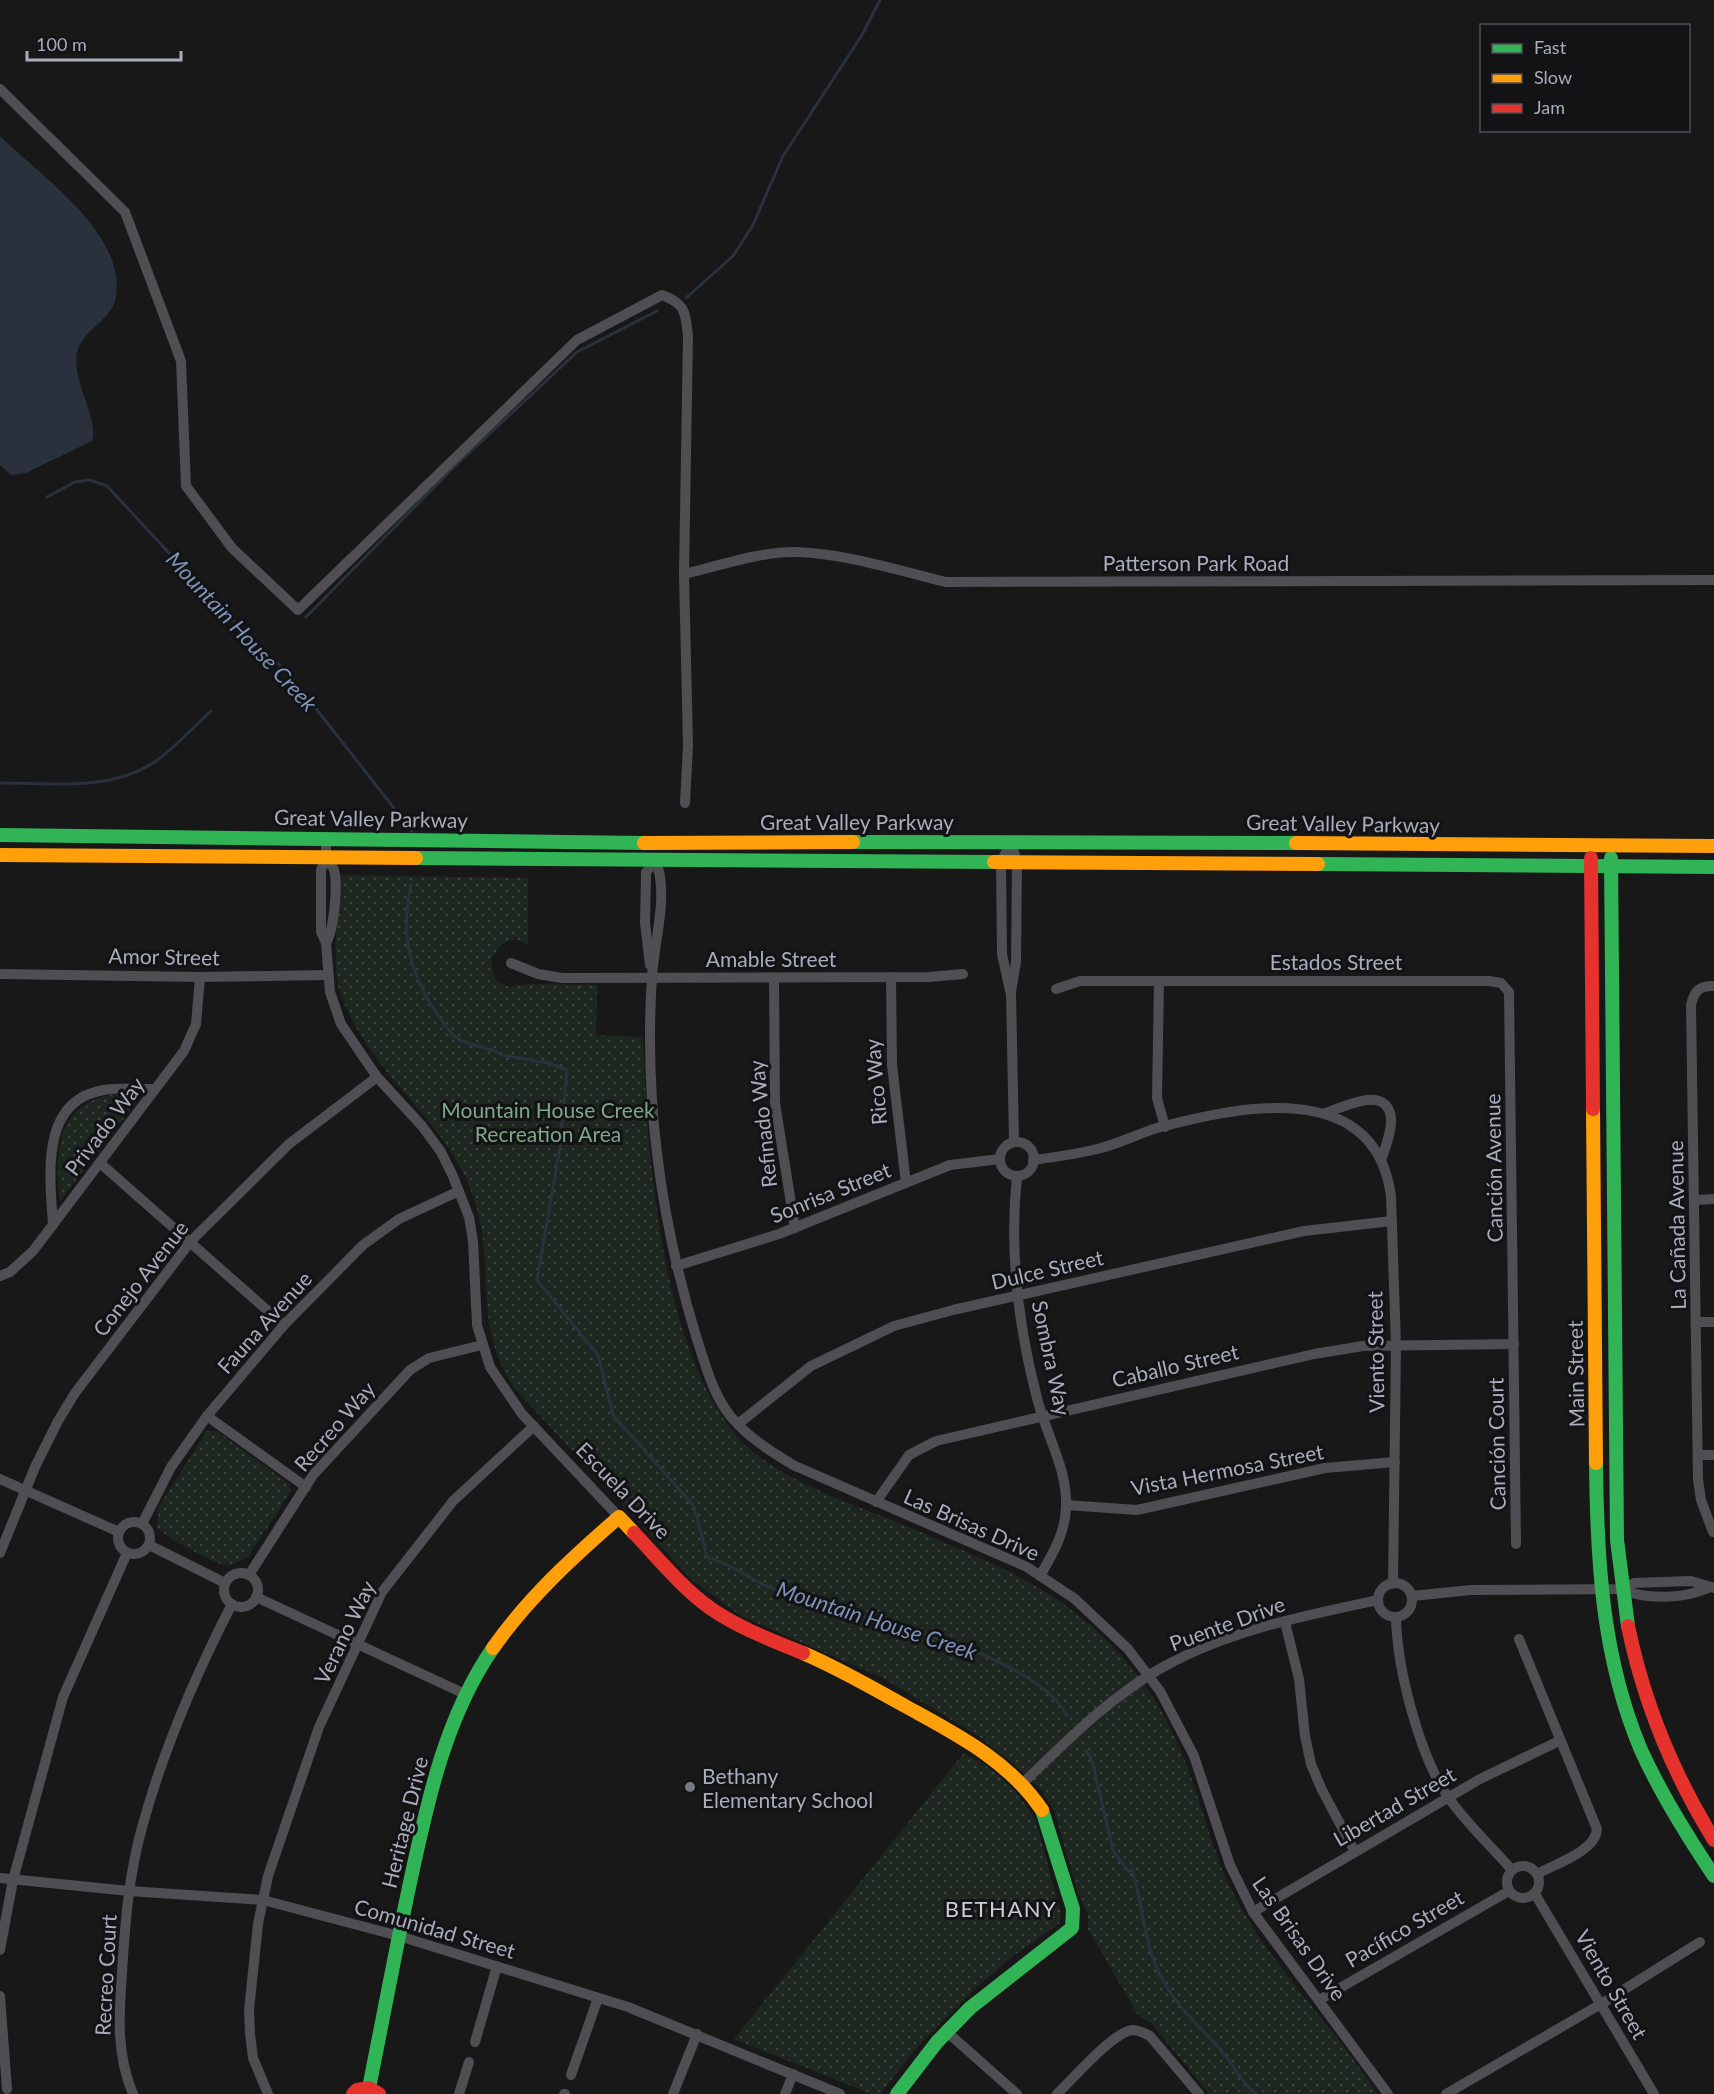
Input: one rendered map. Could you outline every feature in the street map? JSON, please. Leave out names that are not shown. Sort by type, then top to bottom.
[{"type":"street","points":[[0,89],[125,212],[181,361],[186,486],[232,548],[298,609],[577,340],[662,295],[675,300],[685,310],[688,336],[684,574],[688,745],[685,803]]},
{"type":"street","name":"Patterson Park Road","points":[[684,574],[739,560],[795,552],[853,559],[946,582],[1714,580]]},
{"type":"street","name":"Great Valley Parkway","points":[[0,835],[677,843],[1011,842],[1714,846]]},
{"type":"street","name":"Escuela Drive","points":[[326,838],[326,858],[321,870],[320,903],[321,932],[326,943],[330,993],[341,1024],[376,1077],[422,1126],[441,1152],[459,1191],[469,1217],[473,1241],[477,1325],[490,1367],[506,1391],[534,1426],[619,1517],[691,1591],[717,1614],[746,1630],[820,1661],[955,1732],[983,1750],[1022,1784],[1044,1813],[1070,1896],[1074,1919],[1067,1933],[970,2008],[947,2032]]},
{"type":"street","points":[[1011,842],[1001,862],[1002,954],[1011,992]]},
{"type":"street","points":[[1011,842],[1017,862],[1016,962],[1011,992],[1014,1142]]},
{"type":"street","points":[[656,861],[660,854],[677,843]]},
{"type":"street","name":"Main Street","points":[[1591,846],[1597,1541],[1600,1590],[1610,1647],[1632,1728],[1654,1778],[1686,1834],[1714,1876]]},
{"type":"street","name":"Main Street","points":[[1611,846],[1617,1540],[1621,1589],[1630,1643],[1651,1721],[1672,1768],[1714,1840]]},
{"type":"street","name":"Great Valley Parkway","points":[[0,855],[1714,867]]},
{"type":"street","name":"Las Brisas Drive","points":[[656,861],[646,872],[645,923],[652,977],[652,1090],[659,1168],[676,1266],[708,1373],[721,1402],[738,1424],[766,1448],[793,1466],[1027,1567],[1075,1599],[1128,1649],[1150,1676],[1194,1756],[1230,1865],[1253,1912],[1388,2094]]},
{"type":"street","name":"Amable Street","points":[[511,963],[538,974],[562,978],[891,977],[963,974]]},
{"type":"street","name":"Amor Street","points":[[0,974],[200,977],[328,975]]},
{"type":"street","name":"Privado Way","points":[[0,1276],[24,1261],[53,1226],[193,1036],[200,977]]},
{"type":"street","name":"Rico Way","points":[[891,977],[892,1065],[906,1183]]},
{"type":"street","name":"Refinado Way","points":[[774,978],[775,1103],[795,1228]]},
{"type":"street","name":"Estados Street","points":[[1056,989],[1080,981],[1489,981],[1501,982],[1509,992]]},
{"type":"street","points":[[1158,981],[1157,1098],[1165,1126]]},
{"type":"street","name":"La Cañada Avenue","points":[[1713,1532],[1701,1500],[1698,1455],[1691,1005],[1694,994],[1705,986],[1714,986]]},
{"type":"street","name":"Canción Avenue","points":[[1509,992],[1514,1344]]},
{"type":"street","name":"Conejo Avenue","points":[[0,1552],[26,1488],[58,1421],[75,1393],[191,1241],[289,1144],[376,1077]]},
{"type":"street","points":[[53,1226],[50,1153],[63,1114],[83,1097],[105,1090],[155,1089]]},
{"type":"street","points":[[1034,1160],[1101,1149],[1165,1126],[1223,1112],[1280,1107],[1326,1113],[1362,1100],[1380,1102],[1387,1109],[1391,1120],[1381,1161]]},
{"type":"street","name":"Viento Street","points":[[1326,1113],[1360,1130],[1388,1175],[1392,1221],[1396,1345],[1393,1584]]},
{"type":"street","points":[[1014,1142],[1028,1146],[1034,1160],[1028,1172],[1017,1176],[1004,1170],[1000,1159],[1005,1146],[1014,1142]]},
{"type":"street","name":"Sonrisa Street","points":[[676,1266],[795,1228],[950,1165],[1000,1159]]},
{"type":"street","points":[[100,1163],[284,1325]]},
{"type":"street","name":"Sombra Way","points":[[1017,1176],[1013,1242],[1018,1296],[1028,1362],[1042,1415],[1064,1480],[1066,1505],[1058,1542],[1040,1576]]},
{"type":"street","name":"Fauna Avenue","points":[[142,1524],[171,1467],[207,1416],[284,1325],[363,1245],[399,1219],[459,1191]]},
{"type":"street","points":[[1695,1200],[1714,1199]]},
{"type":"street","name":"Dulce Street","points":[[738,1424],[811,1366],[885,1330],[953,1310],[1304,1230],[1392,1221]]},
{"type":"street","points":[[1697,1322],[1714,1322]]},
{"type":"street","name":"Caballo Street","points":[[876,1502],[902,1462],[936,1441],[1314,1354],[1363,1346],[1514,1344]]},
{"type":"street","name":"Canción Court","points":[[1514,1344],[1516,1544]]},
{"type":"street","name":"Recreo Way","points":[[249,1575],[306,1487],[410,1370],[429,1358],[482,1345]]},
{"type":"street","points":[[207,1416],[306,1487]]},
{"type":"street","name":"Verano Way","points":[[268,2094],[253,2058],[250,2034],[253,1964],[268,1876],[319,1727],[382,1592],[453,1501],[534,1426]]},
{"type":"street","points":[[1698,1455],[1714,1455]]},
{"type":"street","name":"Vista Hermosa Street","points":[[1066,1505],[1137,1510],[1325,1468],[1395,1462]]},
{"type":"street","points":[[0,1479],[26,1488],[119,1532]]},
{"type":"street","name":"Heritage Drive","points":[[353,2094],[357,2090],[374,2091],[399,1936],[430,1788],[448,1736],[467,1695],[505,1631],[542,1586],[619,1517]]},
{"type":"street","points":[[131,1522],[142,1524],[148,1531],[149,1545],[137,1554],[127,1553],[118,1541],[119,1532],[131,1522]]},
{"type":"street","points":[[149,1545],[225,1583]]},
{"type":"street","points":[[0,1950],[13,1880],[63,1697],[127,1553]]},
{"type":"street","points":[[233,1574],[249,1575],[256,1582],[256,1597],[248,1605],[232,1604],[225,1597],[225,1583],[233,1574]]},
{"type":"street","points":[[1412,1596],[1471,1590],[1621,1589],[1634,1583],[1691,1581],[1711,1588]]},
{"type":"street","points":[[1393,1584],[1403,1585],[1412,1596],[1408,1611],[1396,1617],[1383,1612],[1378,1600],[1381,1591],[1393,1584]]},
{"type":"street","points":[[256,1597],[467,1695]]},
{"type":"street","name":"Puente Drive","points":[[1022,1784],[1115,1700],[1150,1676],[1201,1648],[1285,1622],[1378,1600]]},
{"type":"street","points":[[129,1891],[143,1824],[169,1746],[194,1681],[232,1604]]},
{"type":"street","points":[[1396,1617],[1397,1640],[1414,1718],[1432,1768],[1448,1797],[1512,1870]]},
{"type":"street","points":[[1285,1622],[1299,1679],[1305,1736],[1311,1764],[1322,1790],[1355,1851]]},
{"type":"street","points":[[1519,1640],[1593,1820],[1597,1837],[1589,1846],[1537,1874]]},
{"type":"street","name":"Libertad Street","points":[[1253,1912],[1489,1774],[1559,1741]]},
{"type":"street","points":[[1528,1867],[1537,1874],[1540,1882],[1535,1894],[1521,1899],[1509,1891],[1507,1880],[1512,1870],[1528,1867]]},
{"type":"street","name":"Comunidad Street","points":[[0,1878],[129,1891],[263,1900],[399,1936],[598,1998],[697,2034],[840,2094]]},
{"type":"street","name":"Recreo Court","points":[[129,1891],[118,2032],[126,2077],[133,2094]]},
{"type":"street","name":"Pacífico Street","points":[[1320,2000],[1509,1891]]},
{"type":"street","name":"Viento Street","points":[[1535,1894],[1654,2094]]},
{"type":"street","points":[[1446,2094],[1601,2004],[1700,1942]]},
{"type":"street","points":[[475,2042],[497,1966]]},
{"type":"street","points":[[0,1996],[7,2089]]},
{"type":"street","points":[[571,2075],[598,1998]]},
{"type":"street","points":[[1057,2094],[1118,2037],[1130,2030],[1140,2030],[1150,2036],[1199,2094]]},
{"type":"street","points":[[897,2094],[947,2032],[1017,2094]]},
{"type":"street","points":[[673,2094],[697,2034]]},
{"type":"street","points":[[459,2094],[469,2062]]},
{"type":"street","points":[[784,2094],[793,2074]]},
{"type":"green space","name":"Mountain House Creek Recreation Area","points":[[340,875],[528,878],[528,945],[516,939],[501,944],[491,959],[493,974],[497,981],[509,987],[527,984],[597,985],[596,1035],[643,1037],[649,1140],[655,1199],[665,1260],[680,1319],[699,1373],[724,1419],[756,1454],[774,1467],[813,1488],[946,1543],[1024,1580],[1072,1610],[1117,1651],[1149,1692],[1175,1737],[1217,1855],[1239,1904],[1271,1954],[1343,2046],[1377,2094],[1209,2094],[1151,2023],[1138,2015],[1088,1929],[1088,1915],[1077,1891],[1054,1810],[1041,1790],[978,1736],[883,1678],[741,1616],[692,1580],[514,1388],[501,1364],[493,1340],[481,1224],[464,1174],[436,1131],[370,1049],[341,996],[336,972]]},
{"type":"green space","points":[[143,1093],[60,1201],[58,1168],[62,1136],[77,1111],[89,1102],[106,1096]]},
{"type":"green space","points":[[207,1431],[217,1431],[289,1484],[291,1491],[248,1557],[228,1565],[201,1555],[157,1528],[159,1506]]},
{"type":"green space","points":[[963,1754],[985,1765],[1005,1781],[1036,1821],[1061,1914],[1059,1924],[1013,1956],[975,1989],[919,2045],[880,2094],[872,2094],[734,2039]]},
{"type":"shaded area","points":[[0,136],[78,209],[96,231],[109,253],[116,277],[115,301],[112,307],[84,338],[77,352],[78,375],[92,423],[92,441],[26,473],[11,475],[0,465]]},
{"type":"waterway","points":[[686,298],[733,256],[753,225],[783,156],[862,35],[880,0]]},
{"type":"waterway","points":[[306,617],[454,467],[577,352],[657,311]]},
{"type":"waterway","name":"Mountain House Creek","points":[[47,497],[75,482],[90,480],[107,486],[220,608],[288,673],[412,831]]},
{"type":"waterway","points":[[0,783],[81,784],[120,778],[156,761],[211,711]]},
{"type":"waterway","name":"Mountain House Creek","points":[[411,885],[406,920],[414,969],[428,1000],[449,1031],[463,1042],[494,1050],[502,1055],[548,1063],[567,1070],[560,1147],[537,1280],[598,1355],[613,1415],[694,1506],[707,1557],[782,1592],[952,1643],[989,1658],[1022,1674],[1049,1694],[1067,1716]]},
{"type":"waterway","name":"Mountain House Creek","points":[[1086,1751],[1092,1760],[1113,1851],[1128,1871],[1132,1870],[1149,1946],[1158,1971],[1173,1996],[1256,2094]]},
{"type":"traffic: fast","points":[[0,835],[644,843]]},
{"type":"traffic: fast","points":[[853,842],[1296,843]]},
{"type":"traffic: fast","points":[[416,858],[994,862]]},
{"type":"traffic: fast","points":[[1611,858],[1617,1540],[1628,1626]]},
{"type":"traffic: fast","points":[[1318,864],[1714,867]]},
{"type":"traffic: fast","points":[[1596,1463],[1600,1573],[1610,1645],[1618,1680],[1641,1750],[1657,1783],[1714,1876]]},
{"type":"traffic: fast","points":[[369,2088],[405,1904],[432,1788],[463,1702],[493,1648]]},
{"type":"traffic: fast","points":[[897,2094],[937,2042],[970,2008],[1072,1928],[1073,1909],[1042,1810]]},
{"type":"traffic: slow","points":[[644,843],[853,842]]},
{"type":"traffic: slow","points":[[1296,843],[1714,846]]},
{"type":"traffic: slow","points":[[0,855],[416,858]]},
{"type":"traffic: slow","points":[[994,862],[1318,864]]},
{"type":"traffic: slow","points":[[1593,1109],[1596,1463]]},
{"type":"traffic: slow","points":[[493,1648],[536,1595],[619,1517],[634,1533]]},
{"type":"traffic: slow","points":[[803,1653],[867,1685],[962,1738],[1013,1777],[1042,1810]]},
{"type":"traffic: jam","points":[[1591,858],[1593,1109]]},
{"type":"traffic: jam","points":[[634,1533],[680,1582],[710,1608],[744,1628],[803,1653]]},
{"type":"traffic: jam","points":[[1628,1626],[1642,1683],[1661,1737],[1685,1789],[1714,1840]]},
{"type":"traffic: jam","points":[[353,2094],[357,2090],[369,2088],[379,2094]]},
{"type":"place","name":"Bethany Elementary School","points":[[690,1787]]},
{"type":"district","name":"BETHANY","points":[[1001,1908]]}]
